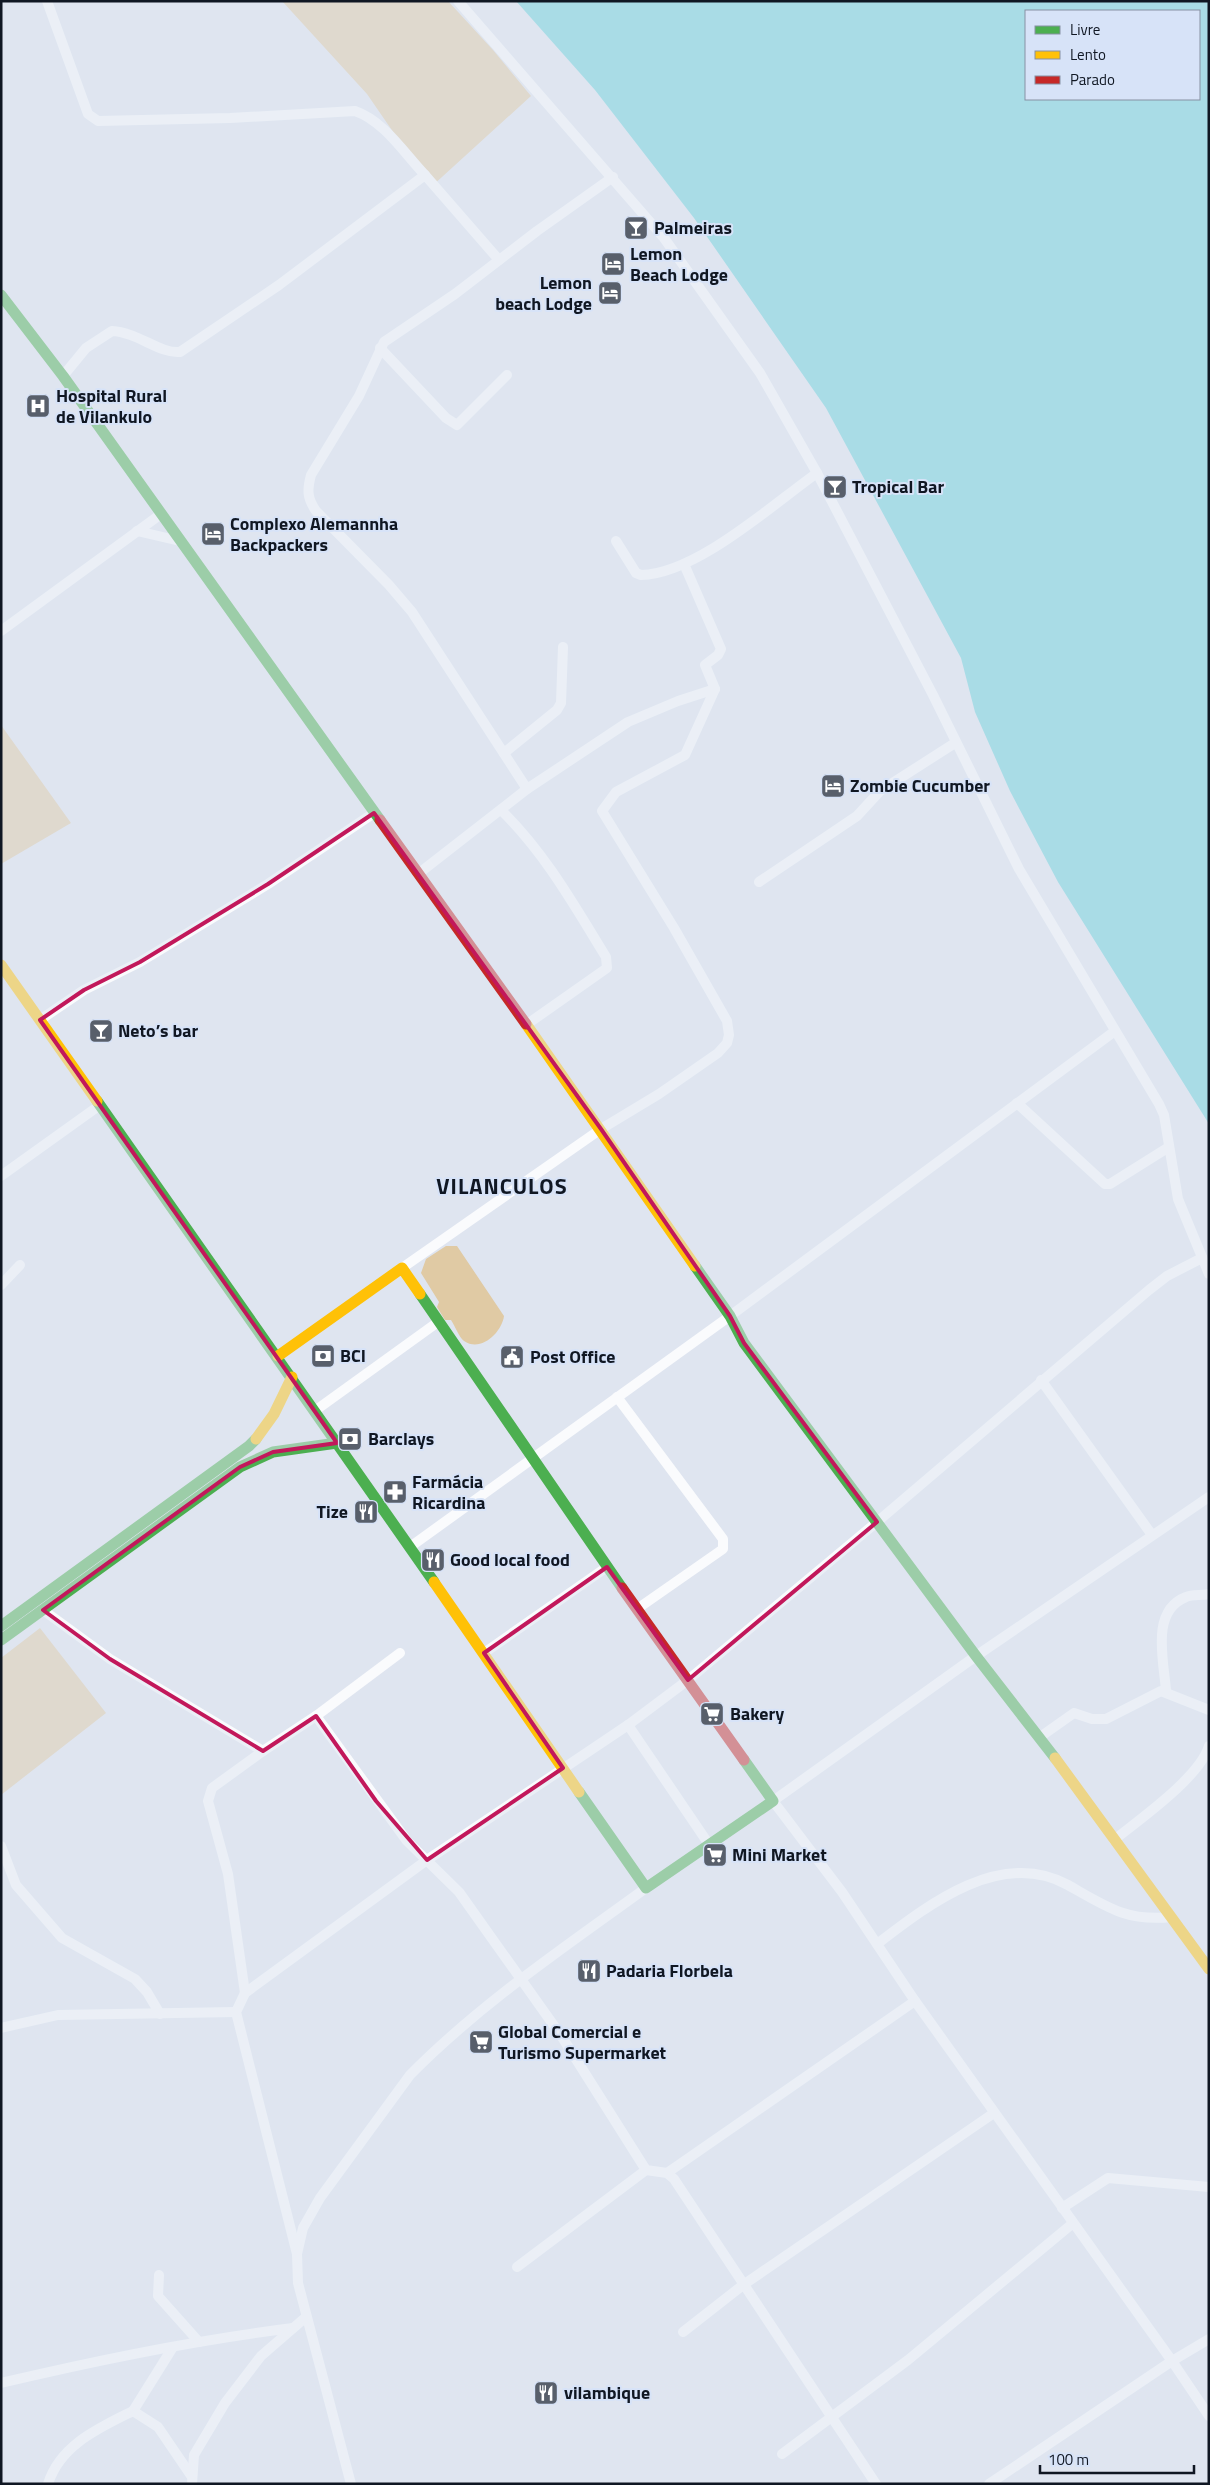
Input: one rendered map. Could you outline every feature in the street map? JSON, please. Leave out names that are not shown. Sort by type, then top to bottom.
[{"type":"main road","points":[[1,295],[63,376],[600,1129],[730,1316],[744,1343],[976,1656],[1040,1737],[1209,1969]]},
{"type":"main road","points":[[1,965],[5,978],[40,1020],[278,1356],[646,1888],[774,1801],[607,1567],[402,1268],[278,1356]]},
{"type":"main road","points":[[1,1626],[249,1446],[262,1432],[275,1412],[292,1377]]},
{"type":"main road","points":[[1,1640],[240,1467],[273,1452],[337,1443]]},
{"type":"street","points":[[48,1],[88,114],[92,119],[230,118],[355,111],[366,115],[377,123],[499,260]]},
{"type":"street","points":[[458,1],[613,177],[664,238],[739,340],[760,373],[817,473],[933,694],[1019,869],[1159,1104],[1164,1116],[1178,1198],[1209,1274]]},
{"type":"street","points":[[63,376],[86,348],[112,331],[135,335],[165,350],[180,352],[279,285],[424,175]]},
{"type":"street","points":[[527,790],[412,612],[389,585],[316,511],[309,500],[307,489],[311,475],[360,396],[380,348],[397,332],[455,294],[613,177]]},
{"type":"street","points":[[380,348],[446,418],[457,425],[506,375]]},
{"type":"street","points":[[616,541],[636,573],[641,575],[684,564],[726,539],[817,473]]},
{"type":"street","points":[[1,631],[161,514]]},
{"type":"street","points":[[137,531],[180,541]]},
{"type":"street","points":[[402,1268],[600,1129],[659,1094],[718,1053],[727,1043],[729,1035],[727,1021],[674,928],[602,811],[616,792],[685,755],[715,689],[705,666],[718,655],[720,649],[684,564]]},
{"type":"street","points":[[504,754],[557,710],[561,703],[563,647]]},
{"type":"street","points":[[418,874],[527,790],[634,720],[678,701],[715,689]]},
{"type":"street","points":[[759,882],[857,816],[880,791],[956,743]]},
{"type":"street","points":[[501,810],[525,833],[541,853],[608,962],[607,968],[526,1025]]},
{"type":"street","points":[[40,1020],[84,990],[140,962],[268,884],[374,813]]},
{"type":"street","points":[[410,1547],[730,1316],[1115,1031]]},
{"type":"street","points":[[1017,1104],[1104,1184],[1110,1184],[1169,1147]]},
{"type":"street","points":[[1,1176],[100,1105]]},
{"type":"street","points":[[351,2484],[306,2317],[298,2283],[297,2254],[236,2012],[245,1993],[427,1860],[628,1725],[688,1680],[1149,1290],[1167,1276],[1202,1258]]},
{"type":"street","points":[[1,1285],[20,1265]]},
{"type":"street","points":[[316,1410],[438,1322]]},
{"type":"street","points":[[1041,1380],[1152,1536]]},
{"type":"street","points":[[617,1397],[723,1538],[724,1543],[723,1548],[637,1609]]},
{"type":"street","points":[[1209,1497],[976,1656],[774,1801],[842,1892],[915,2002],[1072,2224],[1172,2361],[1209,2416]]},
{"type":"street","points":[[484,1653],[607,1567]]},
{"type":"street","points":[[1166,1691],[1162,1635],[1170,1607],[1188,1596],[1209,1594]]},
{"type":"street","points":[[43,1610],[110,1659],[264,1751]]},
{"type":"street","points":[[245,1993],[228,1874],[208,1800],[212,1788],[316,1716],[400,1653]]},
{"type":"street","points":[[1040,1737],[1074,1713],[1092,1719],[1106,1719],[1155,1692],[1166,1691],[1209,1710]]},
{"type":"street","points":[[316,1716],[376,1801],[407,1841],[459,1892],[596,2088],[646,2170]]},
{"type":"street","points":[[628,1725],[710,1846]]},
{"type":"street","points":[[1114,1840],[1162,1801],[1203,1762],[1209,1746]]},
{"type":"street","points":[[1,1846],[16,1885],[39,1910],[54,1932],[134,1979],[147,1992],[160,2014]]},
{"type":"street","points":[[877,1944],[924,1908],[947,1894],[1015,1872],[1031,1872],[1045,1875],[1123,1915],[1150,1920],[1171,1917]]},
{"type":"street","points":[[297,2254],[303,2228],[320,2198],[410,2075],[463,2024],[521,1979],[646,1888]]},
{"type":"street","points":[[667,2173],[915,2002]]},
{"type":"street","points":[[1,2028],[58,2014],[236,2012]]},
{"type":"street","points":[[683,2332],[743,2285],[994,2113]]},
{"type":"street","points":[[516,2267],[646,2170],[667,2173],[674,2179],[876,2484]]},
{"type":"street","points":[[1062,2208],[1108,2178],[1209,2187]]},
{"type":"street","points":[[782,2454],[908,2360],[1072,2224]]},
{"type":"street","points":[[159,2275],[158,2296],[199,2342]]},
{"type":"street","points":[[192,2480],[194,2455],[225,2403],[261,2356],[306,2317]]},
{"type":"street","points":[[1,2383],[82,2364],[199,2342],[293,2328]]},
{"type":"street","points":[[989,2484],[1172,2361],[1209,2339]]},
{"type":"street","points":[[48,2484],[54,2471],[70,2449],[84,2436],[133,2410],[173,2347]]},
{"type":"street","points":[[133,2410],[158,2427],[192,2480]]},
{"type":"highlighted area","points":[[374,813],[601,1129],[730,1316],[744,1343],[877,1522],[688,1680],[607,1567],[484,1653],[563,1768],[427,1860],[376,1801],[316,1716],[263,1751],[110,1659],[43,1610],[240,1467],[273,1452],[337,1443],[40,1020],[84,990],[140,962],[268,884]]},
{"type":"shaded area","points":[[282,1],[448,1],[493,50],[531,96],[431,187],[367,94]]},
{"type":"shaded area","points":[[1,725],[71,823],[1,864]]},
{"type":"shaded area","points":[[446,1246],[457,1246],[504,1316],[495,1334],[484,1343],[471,1344],[462,1339],[451,1320],[445,1320],[437,1307],[439,1302],[421,1273],[426,1259]]},
{"type":"shaded area","points":[[40,1628],[106,1713],[1,1795],[1,1658]]},
{"type":"water","points":[[516,1],[1209,1],[1209,1124],[1058,882],[1010,791],[975,712],[961,658],[826,408],[694,218],[595,90]]},
{"type":"traffic: fast","points":[[1,295],[63,376],[380,820]]},
{"type":"traffic: fast","points":[[97,1101],[434,1582]]},
{"type":"traffic: fast","points":[[695,1266],[730,1316],[744,1343],[976,1656],[1055,1758]]},
{"type":"traffic: fast","points":[[420,1294],[622,1588]]},
{"type":"traffic: fast","points":[[1,1626],[249,1446],[256,1439]]},
{"type":"traffic: fast","points":[[1,1640],[240,1467],[273,1452],[337,1443]]},
{"type":"traffic: fast","points":[[579,1792],[646,1888],[773,1801],[744,1760]]},
{"type":"traffic: slow","points":[[1,965],[97,1101]]},
{"type":"traffic: slow","points":[[526,1024],[695,1266]]},
{"type":"traffic: slow","points":[[278,1356],[402,1268],[420,1294]]},
{"type":"traffic: slow","points":[[256,1439],[274,1414],[292,1377]]},
{"type":"traffic: slow","points":[[434,1582],[579,1792]]},
{"type":"traffic: slow","points":[[1055,1758],[1209,1969]]},
{"type":"traffic: jam","points":[[380,820],[526,1024]]},
{"type":"traffic: jam","points":[[622,1588],[744,1760]]},
{"type":"place","name":"Palmeiras","points":[[636,228]]},
{"type":"place","name":"Lemon Beach Lodge","points":[[613,264]]},
{"type":"place","name":"Lemon beach Lodge","points":[[610,293]]},
{"type":"place","name":"Hospital Rural de Vilankulo","points":[[38,406]]},
{"type":"place","name":"Tropical Bar","points":[[835,487]]},
{"type":"place","name":"Complexo Alemannha Backpackers","points":[[213,534]]},
{"type":"place","name":"Zombie Cucumber","points":[[833,786]]},
{"type":"place","name":"Neto’s bar","points":[[101,1031]]},
{"type":"place","name":"BCI","points":[[323,1356]]},
{"type":"place","name":"Post Office","points":[[512,1357]]},
{"type":"place","name":"Barclays","points":[[350,1439]]},
{"type":"place","name":"Farmácia Ricardina","points":[[395,1492]]},
{"type":"place","name":"Tize","points":[[366,1512]]},
{"type":"place","name":"Good local food","points":[[433,1560]]},
{"type":"place","name":"Bakery","points":[[712,1714]]},
{"type":"place","name":"Mini Market","points":[[715,1855]]},
{"type":"place","name":"Padaria Florbela","points":[[589,1971]]},
{"type":"place","name":"Global Comercial e Turismo Supermarket","points":[[481,2042]]},
{"type":"place","name":"vilambique","points":[[546,2393]]},
{"type":"district","name":"VILANCULOS","points":[[502,1186]]}]
